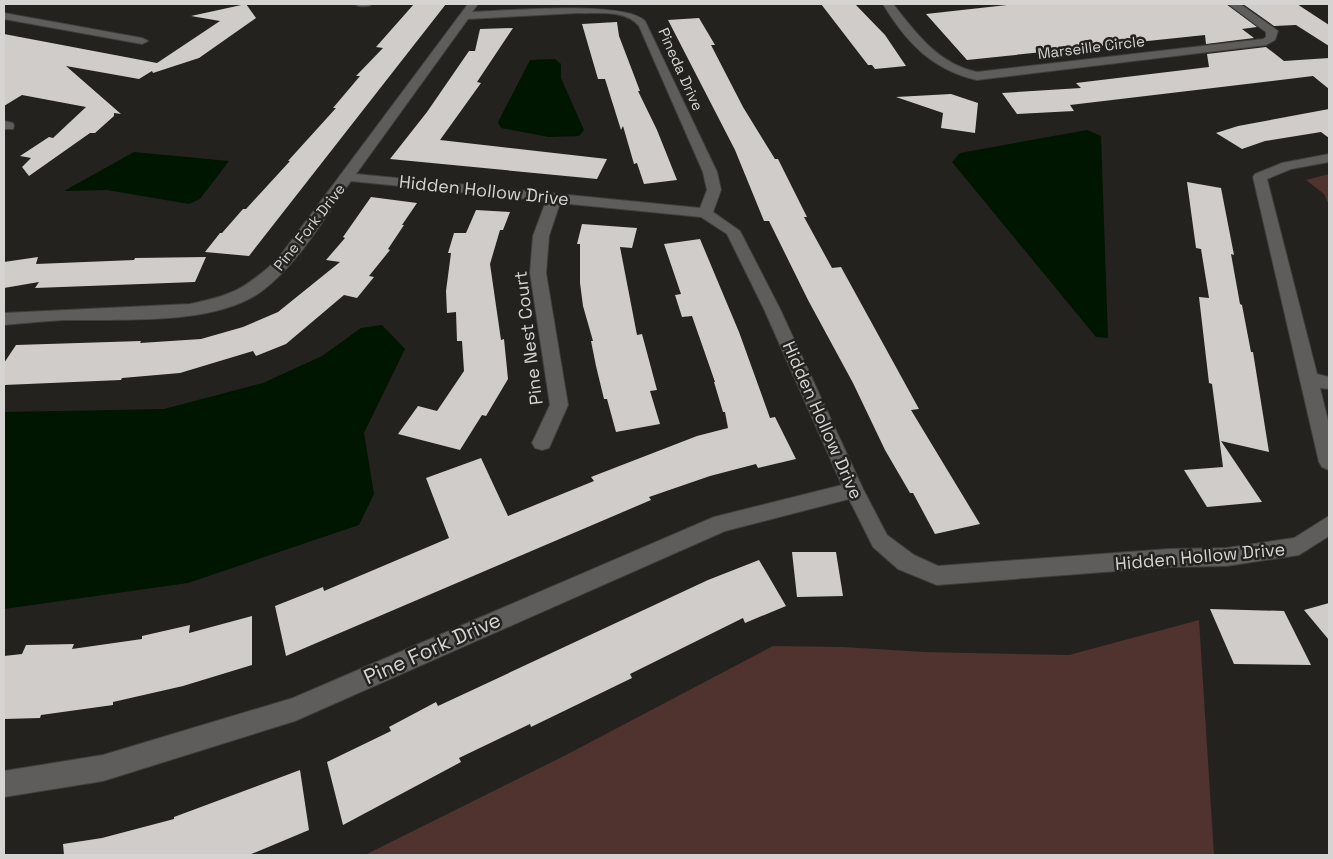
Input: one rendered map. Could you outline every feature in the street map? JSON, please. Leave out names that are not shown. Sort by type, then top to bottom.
[{"type":"street","name":"Pine Fork Drive","points":[[4,319],[49,314],[165,312],[209,306],[248,293],[283,264],[473,4]]},
{"type":"street","name":"Marseille Circle","points":[[888,4],[936,61],[960,74],[977,76],[1266,42],[1271,38],[1272,31],[1233,4]]},
{"type":"street","name":"Pineda Drive","points":[[464,16],[584,11],[615,11],[633,15],[644,26],[710,172],[714,190],[705,213]]},
{"type":"street","points":[[4,16],[142,41]]},
{"type":"street","points":[[1329,158],[1287,166],[1260,177],[1329,462]]},
{"type":"street","name":"Hidden Hollow Drive","points":[[348,177],[705,213],[733,231],[772,309],[854,490],[880,541],[906,562],[937,576],[1169,558],[1226,557],[1299,546],[1329,525]]},
{"type":"street","name":"Pine Nest Court","points":[[542,443],[559,405],[538,272],[541,236],[555,197]]},
{"type":"street","points":[[1308,379],[1329,383]]},
{"type":"street","name":"Pine Fork Drive","points":[[4,784],[103,768],[294,709],[721,524],[854,490]]},
{"type":"lane","points":[[357,4],[370,4]]},
{"type":"shaded area","points":[[555,59],[561,64],[561,78],[584,130],[579,136],[549,137],[501,128],[498,122],[530,60]]},
{"type":"shaded area","points":[[1087,130],[1101,136],[1108,338],[1096,337],[952,162],[960,153]]},
{"type":"shaded area","points":[[134,152],[229,161],[200,199],[189,204],[107,190],[64,191]]},
{"type":"shaded area","points":[[1329,174],[1329,205],[1324,194],[1306,180]]},
{"type":"shaded area","points":[[382,325],[405,349],[364,433],[374,494],[359,525],[188,583],[4,609],[4,412],[164,409],[263,383],[322,356],[361,328]]},
{"type":"shaded area","points":[[1199,620],[1214,855],[365,855],[564,756],[773,646],[1069,655]]},
{"type":"building","points":[[246,4],[256,18],[199,58],[153,73],[152,71],[139,79],[66,66],[121,114],[114,113],[114,116],[95,133],[90,133],[29,176],[22,167],[31,158],[20,156],[49,137],[53,138],[86,107],[22,95],[4,106],[4,34],[157,63],[220,21],[191,16]]},
{"type":"building","points":[[414,4],[446,4],[249,256],[205,252],[220,233],[243,209],[246,209],[336,108],[333,108],[360,76],[356,76],[383,48],[376,47]]},
{"type":"building","points":[[821,4],[855,4],[885,35],[906,66],[875,69],[872,65],[868,65]]},
{"type":"building","points":[[1016,4],[1226,4],[1257,27],[1242,29],[1254,38],[1206,44],[1205,35],[967,60],[926,14]]},
{"type":"building","points":[[1243,4],[1297,4],[1329,25],[1329,46],[1296,25],[1274,26]]},
{"type":"building","points":[[699,18],[715,45],[711,45],[743,107],[775,159],[778,159],[807,217],[804,217],[832,268],[841,267],[919,409],[911,410],[980,524],[935,534],[913,493],[910,493],[885,450],[853,383],[808,300],[769,221],[764,221],[735,150],[668,20]]},
{"type":"building","points":[[617,22],[619,36],[640,91],[638,91],[657,130],[677,180],[644,184],[637,163],[634,164],[623,126],[621,130],[605,79],[598,79],[582,24]]},
{"type":"building","points":[[513,28],[477,82],[481,83],[440,140],[607,159],[597,179],[390,159],[427,112],[469,51],[475,51],[480,29]]},
{"type":"building","points":[[1266,47],[1284,61],[1329,58],[1329,89],[1313,76],[1070,105],[1074,111],[1017,114],[1002,93],[1081,88],[1076,83],[1209,67],[1207,54]]},
{"type":"building","points":[[951,94],[978,103],[975,133],[941,128],[943,113],[896,97]]},
{"type":"building","points":[[1329,109],[1329,138],[1321,132],[1265,141],[1242,149],[1216,133],[1238,126]]},
{"type":"building","points":[[1187,182],[1221,188],[1234,255],[1231,254],[1240,304],[1242,305],[1251,352],[1253,352],[1269,452],[1221,441],[1262,502],[1207,507],[1184,470],[1223,467],[1212,384],[1209,383],[1199,297],[1209,298],[1201,249],[1196,248]]},
{"type":"building","points":[[371,197],[417,203],[388,249],[390,250],[369,276],[374,277],[357,298],[344,295],[286,344],[256,356],[253,351],[180,373],[122,378],[121,380],[4,385],[4,363],[16,345],[141,341],[140,343],[201,339],[243,327],[278,312],[340,262],[326,260],[345,238],[343,237]]},
{"type":"building","points":[[476,210],[510,212],[503,230],[500,230],[490,264],[501,340],[504,339],[508,379],[486,416],[482,415],[460,450],[398,434],[418,406],[437,411],[464,371],[462,341],[457,341],[456,312],[447,313],[446,291],[451,253],[448,253],[454,233],[466,233]]},
{"type":"building","points":[[582,224],[637,228],[632,248],[620,247],[637,335],[642,334],[657,390],[650,391],[660,424],[616,432],[607,399],[604,399],[591,341],[593,341],[583,306],[580,283],[580,244],[577,244]]},
{"type":"building","points":[[700,239],[739,332],[770,418],[775,417],[796,459],[758,468],[756,464],[710,476],[649,497],[651,500],[286,656],[275,606],[323,587],[324,591],[449,538],[426,478],[481,458],[508,516],[594,481],[591,477],[697,436],[728,428],[725,412],[723,412],[715,382],[692,316],[682,317],[675,295],[681,294],[664,244]]},
{"type":"building","points":[[38,257],[36,264],[134,260],[135,258],[206,257],[195,282],[35,288],[39,282],[4,288],[4,262]]},
{"type":"building","points":[[792,552],[836,552],[843,596],[797,597]]},
{"type":"building","points":[[759,560],[786,606],[745,623],[743,618],[630,674],[632,678],[531,727],[530,724],[459,758],[461,762],[343,825],[327,762],[391,731],[389,727],[436,702],[438,706],[708,580]]},
{"type":"building","points":[[1329,603],[1329,640],[1304,610]]},
{"type":"building","points":[[1210,609],[1284,611],[1311,665],[1234,664]]},
{"type":"building","points":[[252,616],[252,665],[183,686],[113,702],[113,705],[41,715],[40,718],[4,719],[4,656],[22,654],[26,645],[74,644],[72,649],[142,639],[142,636],[190,625],[189,633]]},
{"type":"building","points":[[300,770],[309,830],[249,855],[64,855],[63,844],[102,838],[174,819],[174,817]]}]
